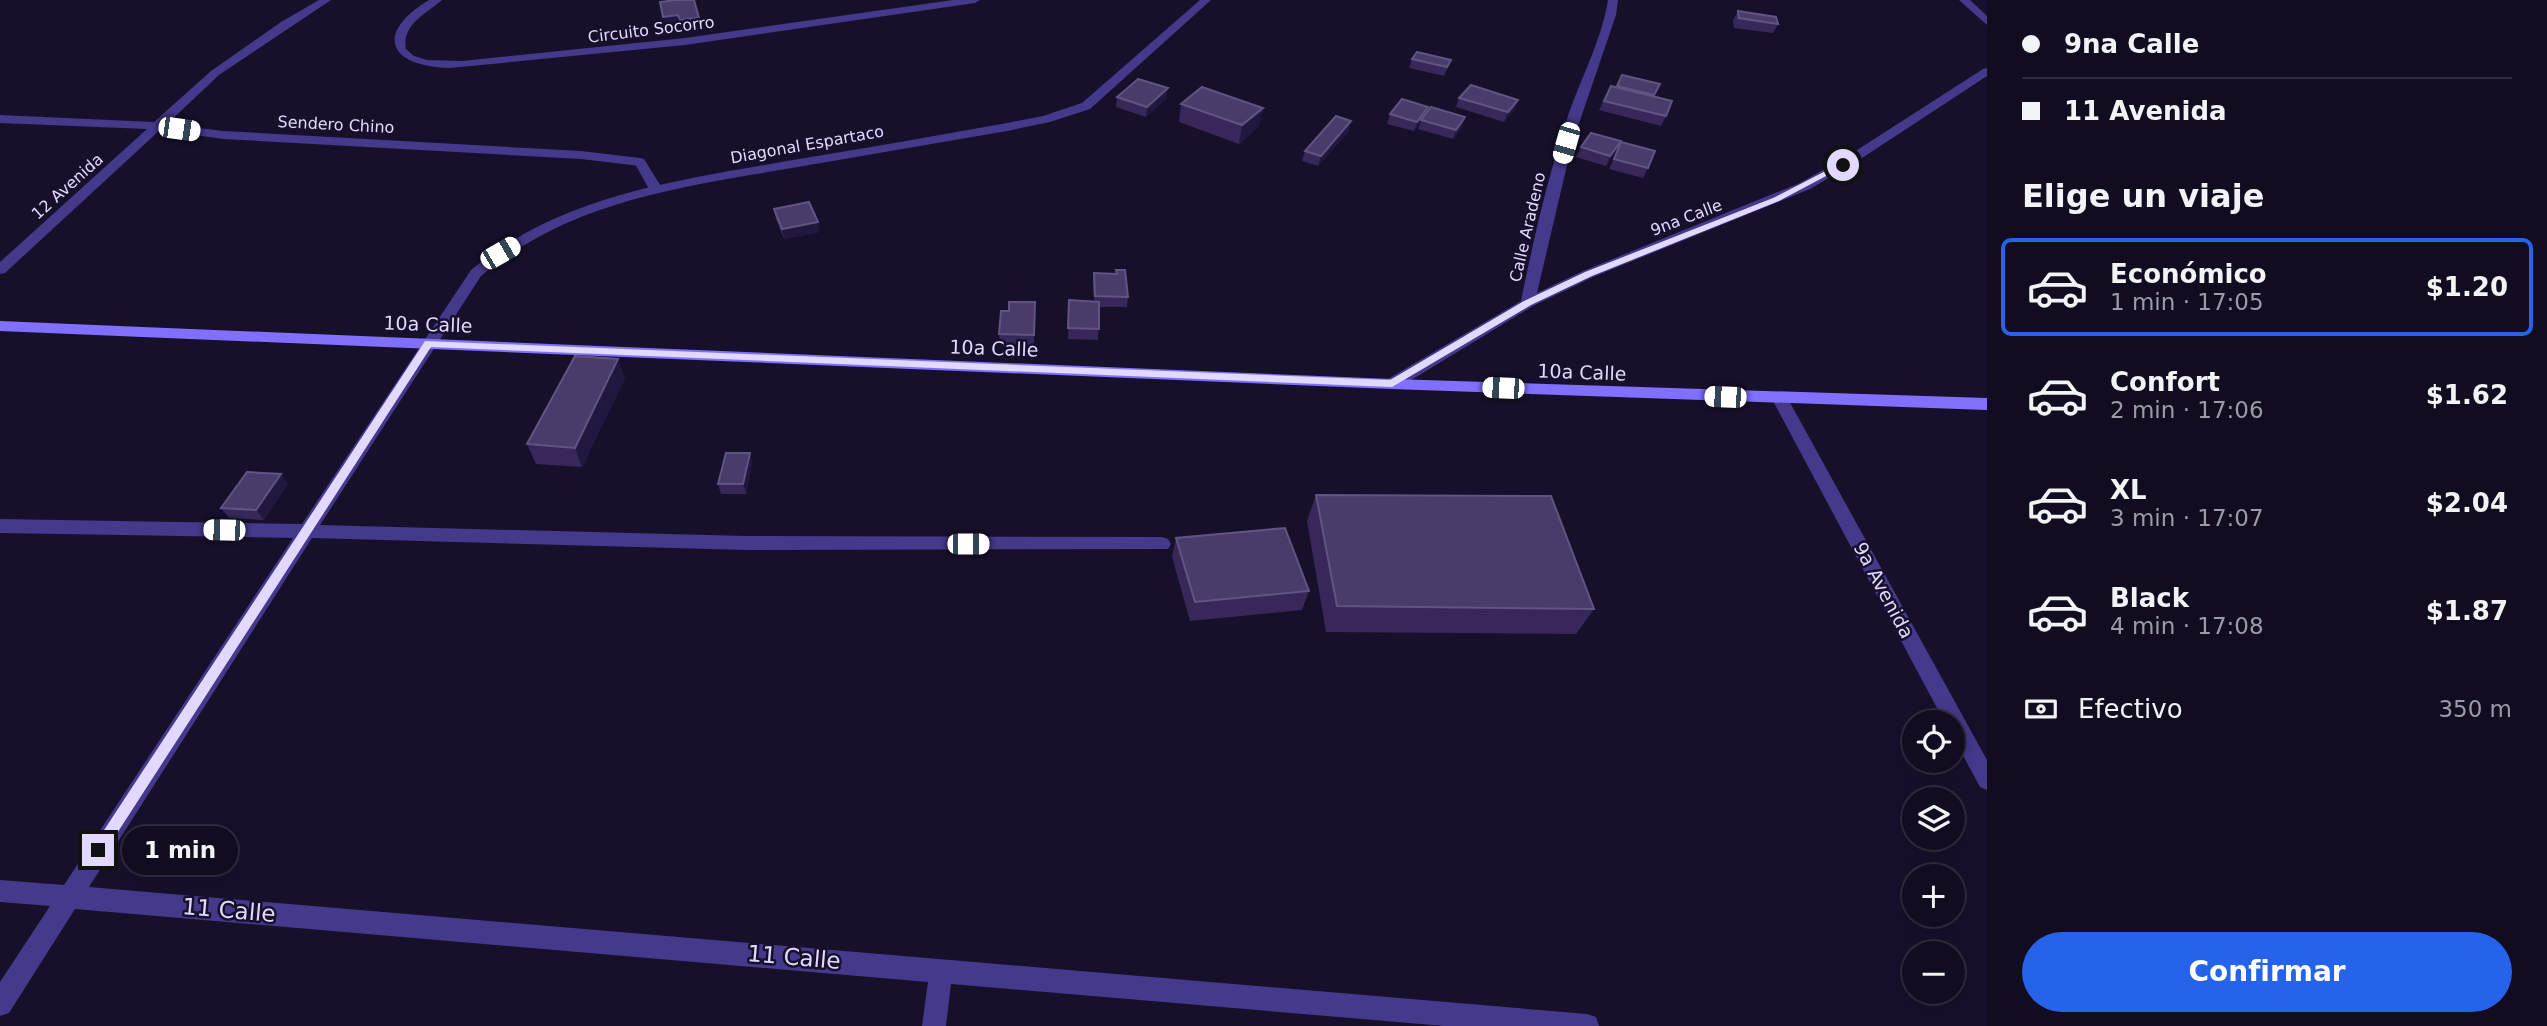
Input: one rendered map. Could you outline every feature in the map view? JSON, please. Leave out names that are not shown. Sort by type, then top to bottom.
[{"type":"street","name":"12 Avenida","points":[[0,270],[215,72],[326,0]]},
{"type":"street","name":"Circuito Socorro","points":[[437,0],[409,21],[399,37],[403,54],[416,61],[453,64],[607,52],[975,0]]},
{"type":"street","name":"Diagonal Espartaco","points":[[0,1004],[428,344],[476,274],[500,253],[539,229],[655,188],[1007,127],[1046,119],[1086,106],[1206,0]]},
{"type":"street","name":"Calle Aradeno","points":[[1528,303],[1539,236],[1573,120],[1608,24],[1613,0]]},
{"type":"street","points":[[1964,0],[1987,22]]},
{"type":"street","name":"9na Calle","points":[[1392,384],[1528,303],[1588,274],[1805,186],[1855,157],[1987,71]]},
{"type":"street","name":"Sendero Chino","points":[[0,119],[157,127],[223,135],[581,155],[640,162],[655,188]]},
{"type":"street","name":"10a Calle","points":[[0,326],[1392,384],[1987,404]]},
{"type":"street","name":"9a Avenida","points":[[1780,399],[1987,780]]},
{"type":"street","points":[[0,526],[746,543],[1162,544]]},
{"type":"street","name":"11 Calle","points":[[0,891],[1587,1026]]},
{"type":"street","points":[[934,1026],[942,970]]},
{"type":"building","points":[[694,0],[699,18],[680,20],[678,15],[663,17],[660,2]]},
{"type":"building","points":[[1738,11],[1776,17],[1778,24],[1739,18]]},
{"type":"building","points":[[1417,52],[1451,60],[1447,67],[1412,59]]},
{"type":"building","points":[[1622,75],[1660,84],[1654,95],[1617,86]]},
{"type":"building","points":[[1138,79],[1168,88],[1147,107],[1117,97]]},
{"type":"building","points":[[1471,85],[1518,100],[1508,112],[1459,98]]},
{"type":"building","points":[[1611,86],[1672,101],[1666,116],[1604,101]]},
{"type":"building","points":[[1202,87],[1263,108],[1242,125],[1181,104]]},
{"type":"building","points":[[1402,99],[1428,107],[1417,122],[1390,114]]},
{"type":"building","points":[[1431,107],[1465,117],[1456,130],[1421,120]]},
{"type":"building","points":[[1336,116],[1351,121],[1321,156],[1305,151]]},
{"type":"building","points":[[1591,133],[1621,141],[1610,156],[1581,147]]},
{"type":"building","points":[[1621,142],[1655,151],[1648,168],[1614,159]]},
{"type":"building","points":[[809,202],[818,222],[782,229],[774,209]]},
{"type":"building","points":[[1116,270],[1125,270],[1128,297],[1095,296],[1094,273],[1117,274]]},
{"type":"building","points":[[1069,300],[1099,302],[1099,329],[1068,328]]},
{"type":"building","points":[[1009,302],[1035,302],[1034,335],[999,334],[1001,311],[1009,311]]},
{"type":"building","points":[[575,356],[618,359],[575,448],[527,444]]},
{"type":"building","points":[[726,453],[750,453],[743,484],[718,484]]},
{"type":"building","points":[[247,472],[281,474],[256,510],[221,508]]},
{"type":"building","points":[[1316,495],[1551,496],[1594,609],[1337,606]]},
{"type":"building","points":[[1285,528],[1309,591],[1195,602],[1176,538]]},
{"type":"route","points":[[98,850],[428,344],[1392,384],[1528,303],[1588,274],[1776,199],[1843,165]]}]
